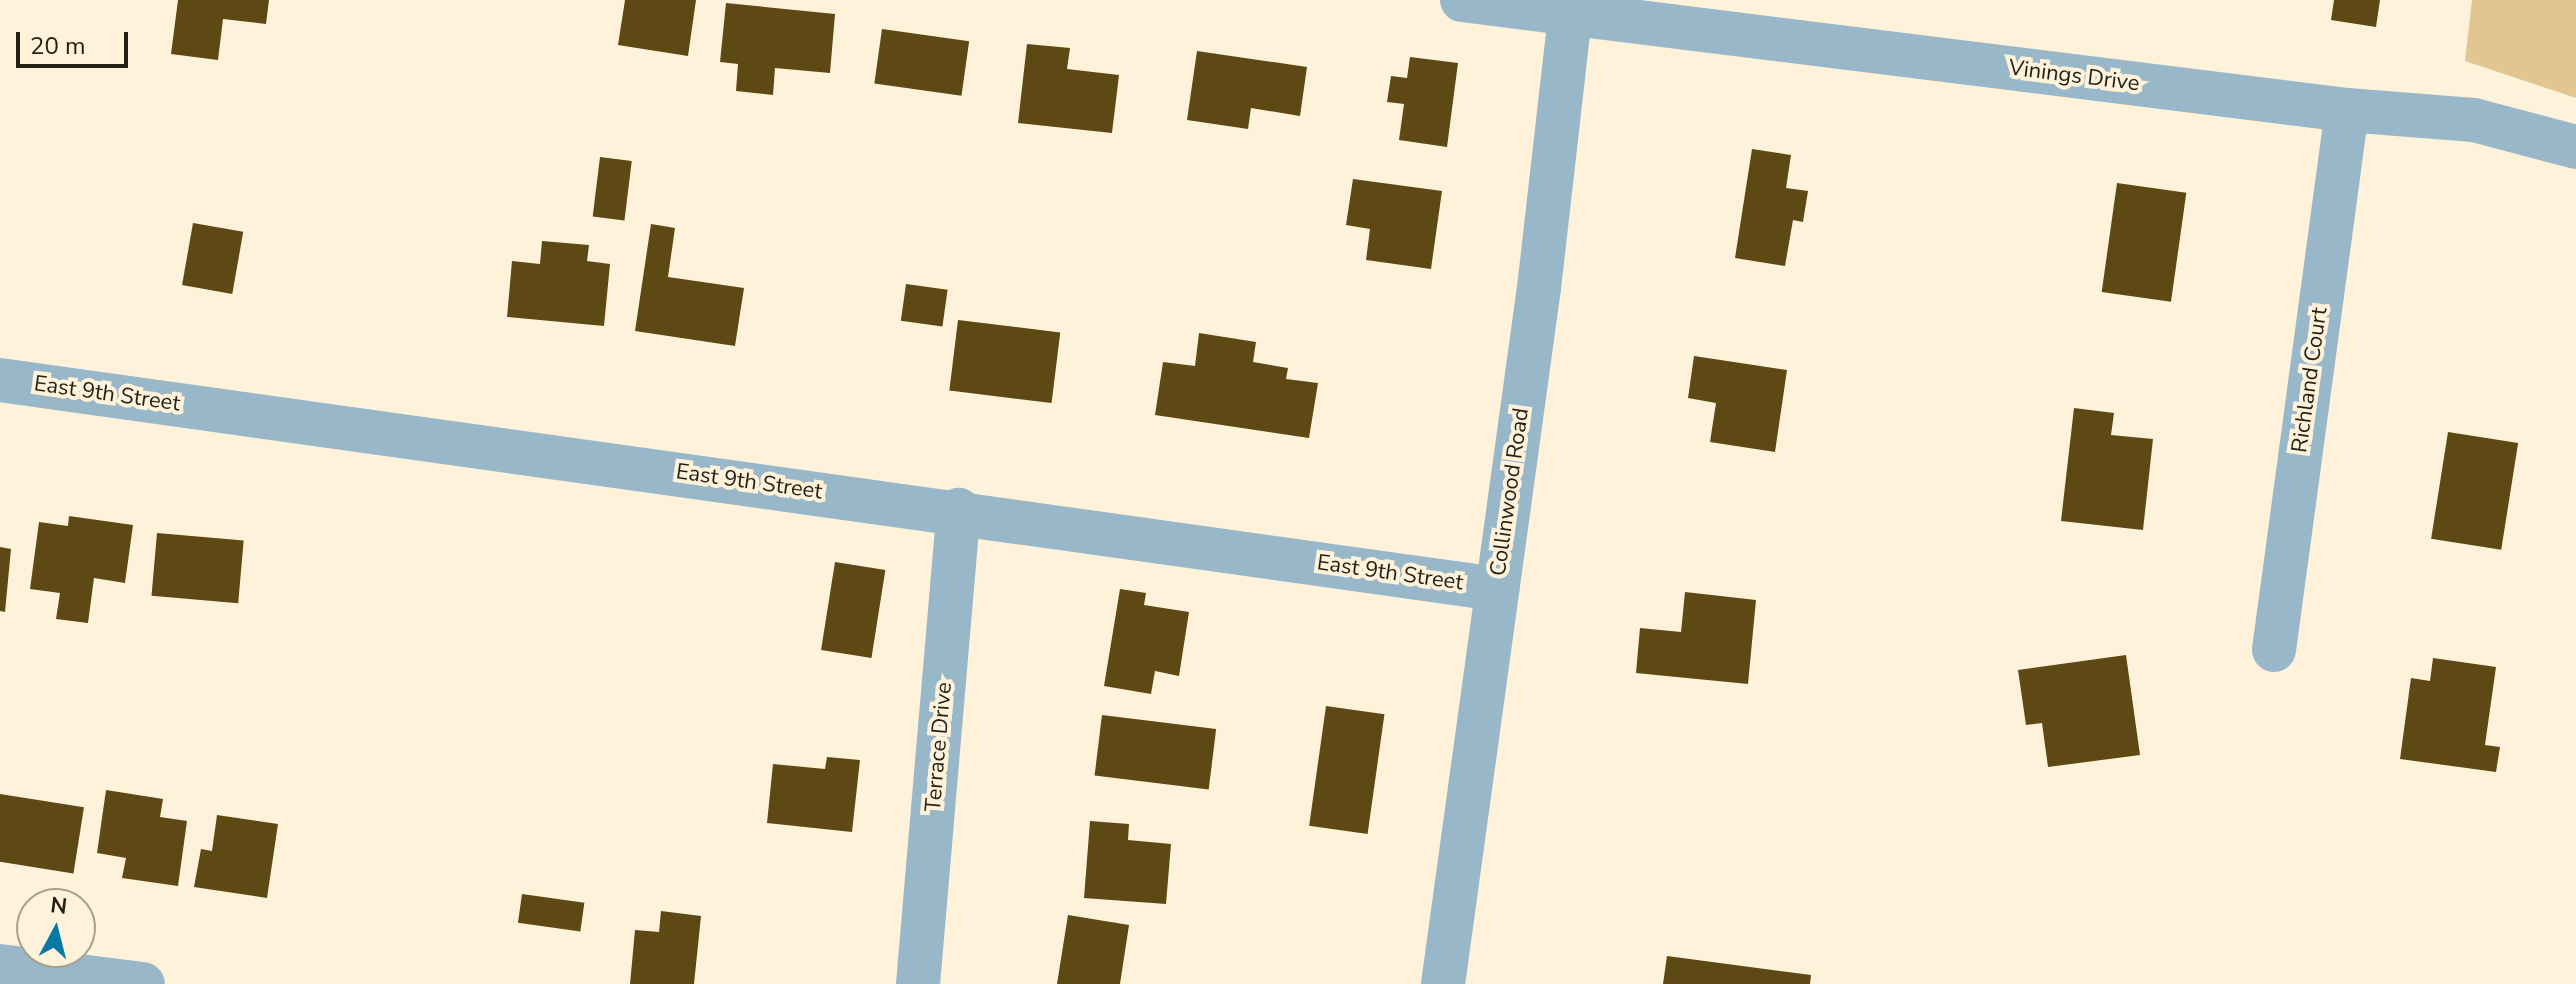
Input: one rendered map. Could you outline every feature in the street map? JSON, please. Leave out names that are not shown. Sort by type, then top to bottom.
[{"type":"street","name":"Vinings Drive","points":[[1462,0],[1571,6],[2347,110],[2474,120],[2576,147]]},
{"type":"street","name":"Collinwood Road","points":[[1443,984],[1565,93],[1571,6]]},
{"type":"street","name":"Richland Court","points":[[2274,650],[2347,110]]},
{"type":"street","name":"East 9th Street","points":[[0,380],[959,510],[1497,589]]},
{"type":"street","name":"Terrace Drive","points":[[918,984],[959,510]]},
{"type":"street","points":[[0,966],[143,984]]},
{"type":"shaded area","points":[[2472,0],[2576,0],[2576,98],[2465,61]]},
{"type":"building","points":[[178,0],[269,0],[266,24],[223,19],[218,60],[171,54]]},
{"type":"building","points":[[625,0],[696,0],[688,56],[618,45]]},
{"type":"building","points":[[2334,0],[2380,0],[2376,27],[2331,20]]},
{"type":"building","points":[[726,3],[835,14],[830,73],[775,68],[773,95],[736,91],[738,64],[720,62]]},
{"type":"building","points":[[882,29],[969,41],[961,96],[874,83]]},
{"type":"building","points":[[1027,44],[1070,48],[1067,69],[1119,75],[1112,133],[1018,123]]},
{"type":"building","points":[[1197,51],[1307,67],[1300,116],[1251,108],[1248,129],[1187,120]]},
{"type":"building","points":[[1410,57],[1458,63],[1447,147],[1399,140],[1404,104],[1387,102],[1391,76],[1407,78]]},
{"type":"building","points":[[1752,149],[1791,155],[1786,188],[1808,191],[1803,222],[1793,220],[1785,266],[1735,258]]},
{"type":"building","points":[[600,157],[632,161],[624,220],[593,217]]},
{"type":"building","points":[[1353,179],[1442,191],[1431,269],[1366,260],[1370,229],[1346,225]]},
{"type":"building","points":[[2117,183],[2186,193],[2171,302],[2102,292]]},
{"type":"building","points":[[193,223],[243,232],[232,294],[182,285]]},
{"type":"building","points":[[651,224],[675,228],[668,277],[744,288],[735,346],[635,331]]},
{"type":"building","points":[[542,241],[589,245],[587,261],[610,264],[604,326],[507,317],[512,261],[540,264]]},
{"type":"building","points":[[906,284],[948,290],[942,326],[901,321]]},
{"type":"building","points":[[958,320],[1060,333],[1052,403],[949,390]]},
{"type":"building","points":[[1199,333],[1256,342],[1253,362],[1288,368],[1286,379],[1318,383],[1309,438],[1155,415],[1163,362],[1195,366]]},
{"type":"building","points":[[1694,356],[1787,370],[1775,452],[1710,442],[1716,403],[1688,398]]},
{"type":"building","points":[[2074,408],[2114,413],[2111,435],[2153,439],[2143,530],[2061,521]]},
{"type":"building","points":[[2448,432],[2518,443],[2501,550],[2431,539]]},
{"type":"building","points":[[69,516],[133,525],[125,583],[94,578],[88,623],[56,619],[60,593],[30,589],[39,522],[68,526]]},
{"type":"building","points":[[157,533],[244,541],[238,603],[152,596]]},
{"type":"building","points":[[0,547],[11,549],[5,612],[0,611]]},
{"type":"building","points":[[835,562],[885,570],[871,658],[821,650]]},
{"type":"building","points":[[1120,589],[1146,593],[1144,605],[1189,612],[1179,676],[1155,671],[1151,694],[1104,686]]},
{"type":"building","points":[[1685,592],[1756,600],[1748,684],[1636,673],[1640,628],[1681,632]]},
{"type":"building","points":[[2126,655],[2140,755],[2048,767],[2042,723],[2026,725],[2018,670]]},
{"type":"building","points":[[2433,658],[2496,667],[2485,745],[2500,747],[2496,772],[2400,759],[2411,678],[2430,681]]},
{"type":"building","points":[[1326,706],[1384,714],[1368,834],[1309,826]]},
{"type":"building","points":[[1102,715],[1216,729],[1209,790],[1095,776]]},
{"type":"building","points":[[827,757],[860,760],[852,832],[767,823],[773,764],[825,769]]},
{"type":"building","points":[[106,790],[163,799],[160,817],[187,821],[178,886],[122,878],[126,858],[97,853]]},
{"type":"building","points":[[0,794],[84,807],[73,873],[0,862]]},
{"type":"building","points":[[217,815],[278,824],[267,898],[194,887],[201,849],[212,851]]},
{"type":"building","points":[[1090,821],[1129,824],[1128,840],[1171,844],[1166,904],[1084,898]]},
{"type":"building","points":[[522,894],[584,903],[580,931],[518,923]]},
{"type":"building","points":[[661,911],[701,916],[694,984],[630,984],[635,930],[659,932]]},
{"type":"building","points":[[1068,915],[1129,925],[1120,984],[1057,984]]},
{"type":"building","points":[[1667,956],[1811,975],[1810,984],[1663,984]]}]
